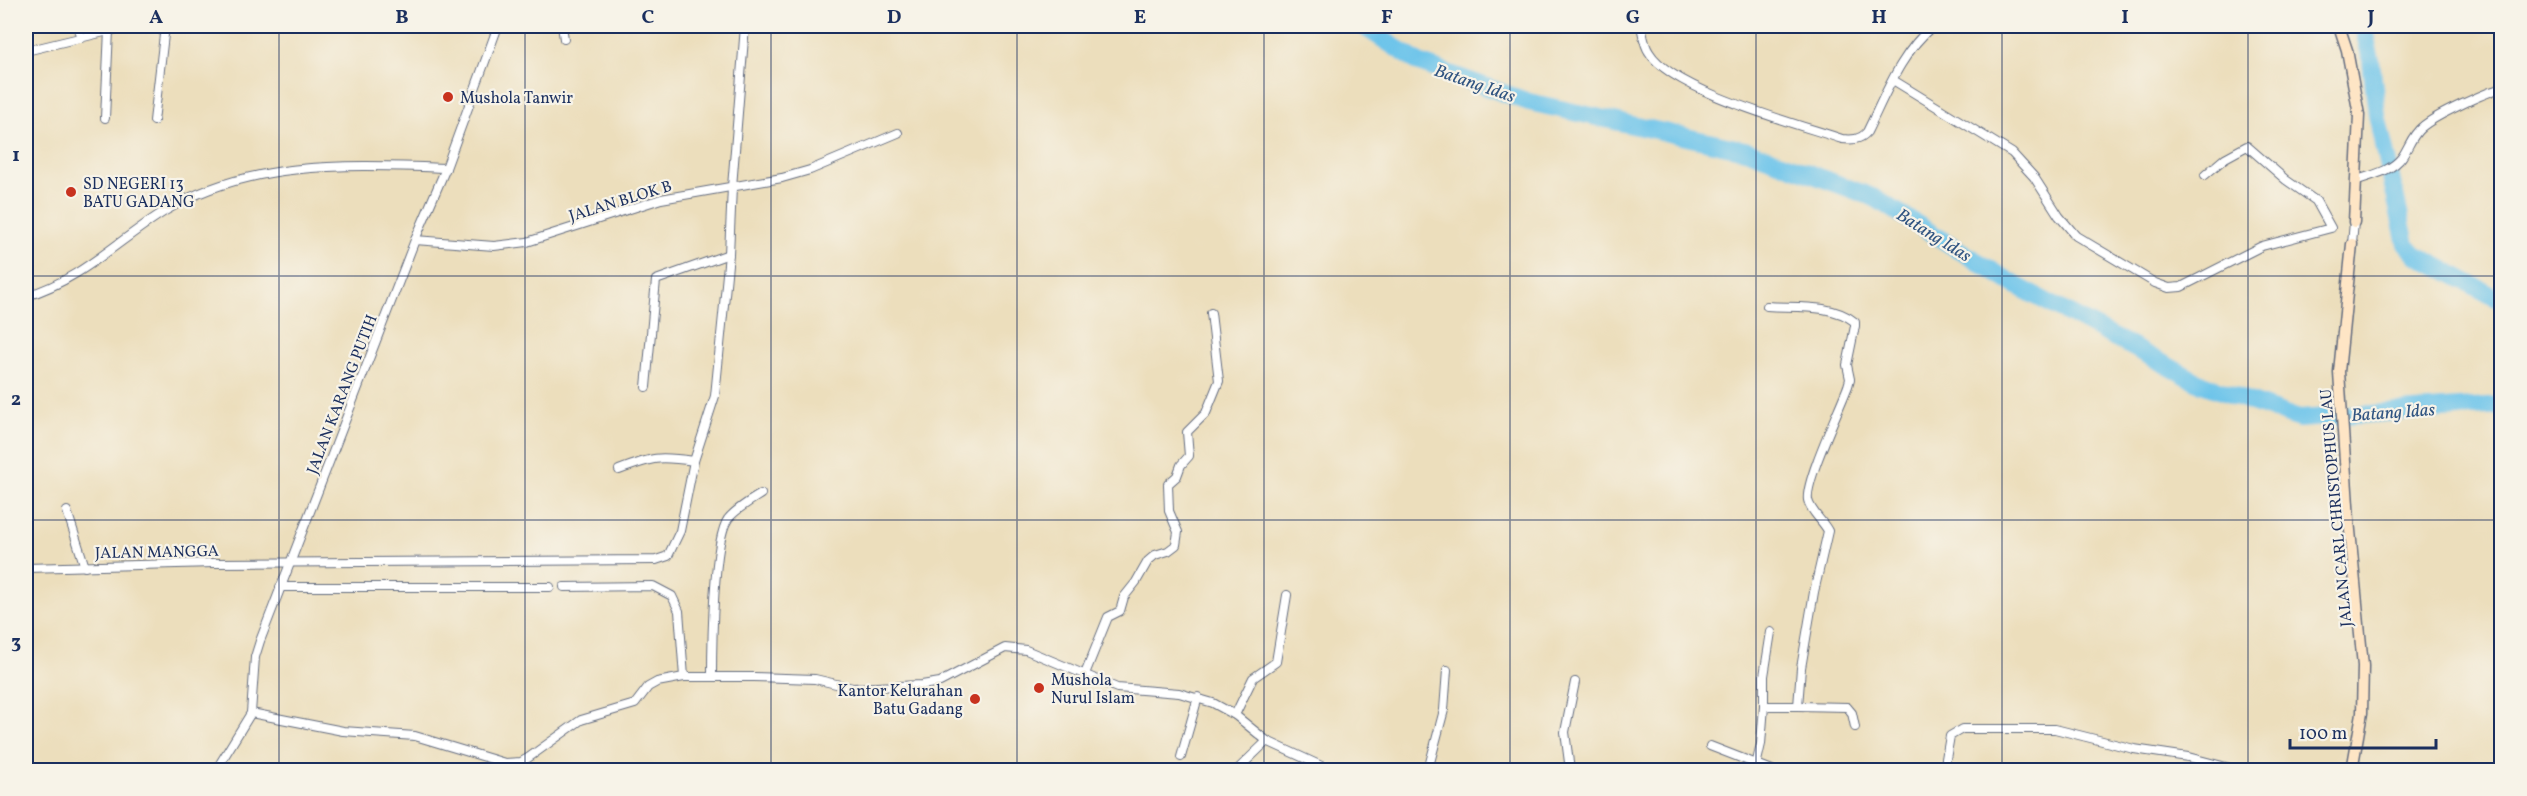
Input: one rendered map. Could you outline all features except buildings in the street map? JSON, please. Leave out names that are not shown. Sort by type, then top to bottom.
[{"type":"street","points":[[77,26],[81,38]]},
{"type":"street","points":[[26,51],[129,26]]},
{"type":"street","points":[[154,121],[165,26]]},
{"type":"street","name":"JALAN KARANG PUTIH","points":[[216,771],[251,713],[255,657],[288,563],[415,240],[446,168],[498,26]]},
{"type":"street","points":[[562,26],[564,39]]},
{"type":"street","points":[[619,470],[649,458],[694,461],[715,396],[729,254],[745,26]]},
{"type":"street","points":[[1641,26],[1648,52],[1668,71],[1688,84],[1842,139],[1857,139],[1867,132],[1893,80],[1917,41],[1933,26]]},
{"type":"street","points":[[2339,26],[2347,50],[2359,115],[2352,244]]},
{"type":"street","points":[[105,118],[109,30]]},
{"type":"street","points":[[1893,80],[2012,153],[2034,177],[2059,216],[2076,236],[2155,283],[2169,288],[2181,287],[2262,246],[2331,228],[2316,201],[2286,180],[2247,146],[2225,158],[2205,175]]},
{"type":"street","points":[[2357,180],[2390,167],[2401,159],[2414,135],[2424,125],[2488,92],[2502,88]]},
{"type":"street","name":"JALAN BLOK B","points":[[415,240],[508,246],[527,242],[661,199],[810,170],[898,133]]},
{"type":"street","points":[[26,296],[52,287],[83,271],[165,210],[196,193],[225,182],[276,171],[369,166],[446,168]]},
{"type":"street","name":"JALAN CARL CHRISTOPHUS LAU","points":[[2352,244],[2339,372],[2349,520],[2363,666],[2362,713],[2352,771]]},
{"type":"street","points":[[646,387],[656,280],[729,254]]},
{"type":"street","points":[[1767,306],[1806,306],[1850,318],[1855,322],[1847,365],[1850,379],[1808,495],[1809,503],[1828,531],[1812,603],[1801,668],[1798,706]]},
{"type":"street","points":[[1086,674],[1108,617],[1120,611],[1124,597],[1151,557],[1176,545],[1178,532],[1169,511],[1168,484],[1177,476],[1181,465],[1189,456],[1187,432],[1206,412],[1219,381],[1211,313]]},
{"type":"street","name":"JALAN MANGGA","points":[[26,568],[663,559],[673,549],[680,531],[694,461]]},
{"type":"street","points":[[712,677],[712,634],[723,529],[733,513],[761,494]]},
{"type":"street","points":[[67,511],[85,567]]},
{"type":"street","points":[[564,587],[653,586],[672,596],[679,611],[684,677]]},
{"type":"street","points":[[280,587],[550,587]]},
{"type":"street","points":[[1235,715],[1253,678],[1276,662],[1287,595]]},
{"type":"street","points":[[1757,767],[1764,706],[1764,676],[1771,632]]},
{"type":"street","points":[[251,713],[343,731],[415,736],[505,763],[513,763],[528,758],[581,720],[630,706],[641,700],[652,684],[684,677],[712,677],[801,678],[863,688],[922,685],[940,682],[1010,647],[1026,650],[1126,690],[1163,690],[1198,697],[1224,707],[1267,741],[1330,771]]},
{"type":"street","points":[[1428,771],[1444,710],[1447,670]]},
{"type":"street","points":[[1570,771],[1565,732],[1575,682]]},
{"type":"street","points":[[1180,757],[1198,697]]},
{"type":"street","points":[[1764,706],[1847,707],[1852,713],[1855,727]]},
{"type":"street","points":[[1944,771],[1950,736],[1962,729],[2055,729],[2134,749],[2188,757],[2238,771]]},
{"type":"street","points":[[1237,771],[1267,741]]},
{"type":"street","points":[[1710,746],[1757,767],[1772,771]]},
{"type":"waterway","name":"Batang Idas","points":[[1363,26],[1419,63],[1529,102],[1749,151],[1875,198],[2017,286],[2202,384],[2299,419],[2502,405]]},
{"type":"waterway","points":[[2363,26],[2371,60],[2377,115],[2406,244],[2415,254],[2502,301]]},
{"type":"place","name":"Mushola Tanwir","points":[[448,97]]},
{"type":"place","name":"SD NEGERI 13 BATU GADANG","points":[[71,192]]},
{"type":"place","name":"Mushola Nurul Islam","points":[[1039,688]]},
{"type":"place","name":"Kantor Kelurahan Batu Gadang","points":[[975,699]]}]
